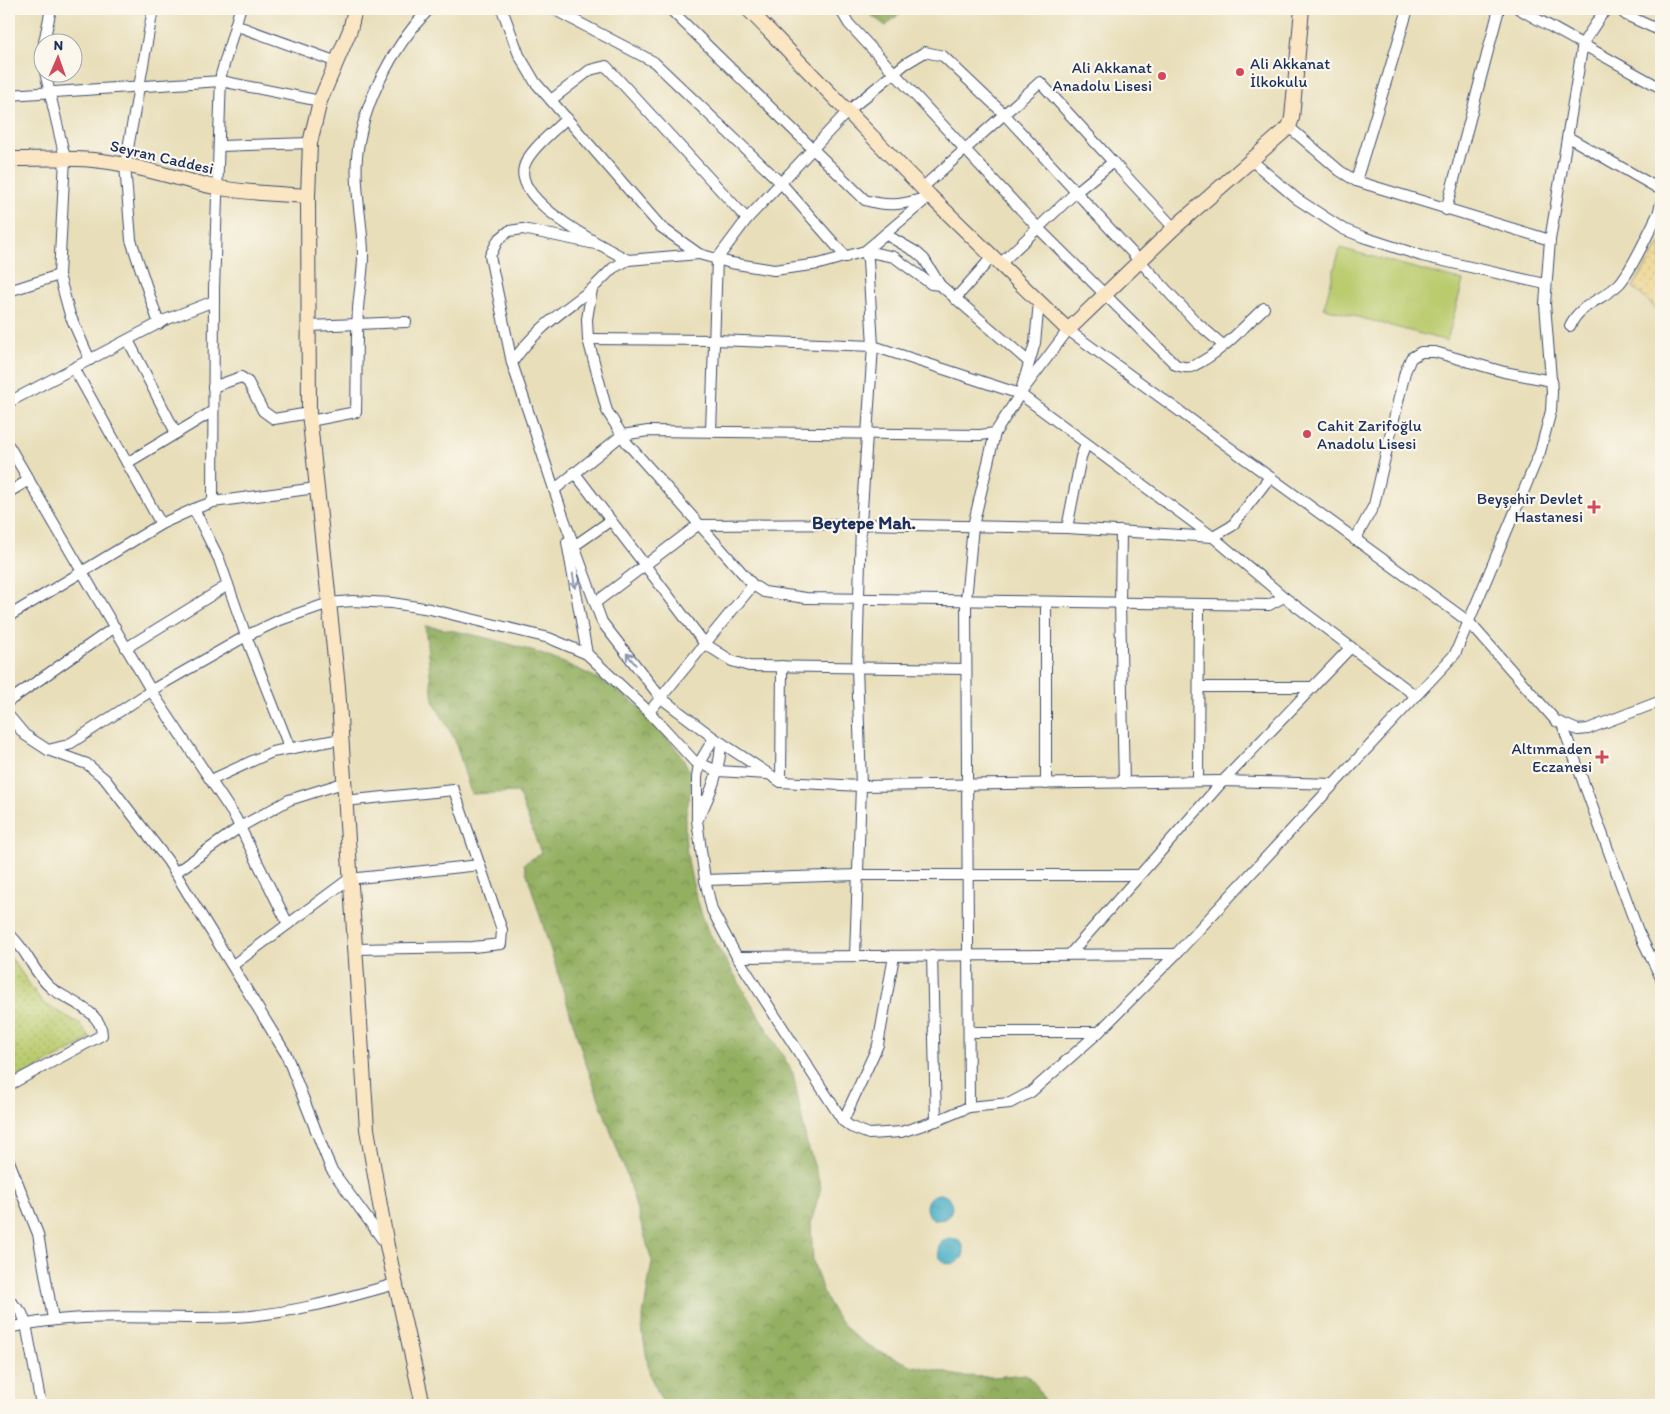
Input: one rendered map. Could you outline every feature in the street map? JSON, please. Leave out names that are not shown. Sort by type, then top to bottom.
[{"type":"street","points":[[46,32],[51,9]]},
{"type":"street","points":[[153,9],[125,165],[131,240],[159,324]]},
{"type":"street","points":[[212,502],[214,300],[221,82],[240,9]]},
{"type":"street","points":[[355,9],[350,30],[320,100],[310,143],[308,196],[310,417],[341,739],[367,1130],[387,1246],[423,1405]]},
{"type":"street","points":[[350,30],[366,9]]},
{"type":"street","points":[[213,387],[241,377],[248,382],[262,411],[274,419],[356,412],[357,324],[363,257],[357,158],[363,127],[373,98],[392,58],[429,9]]},
{"type":"street","points":[[502,9],[526,68],[551,100],[661,227],[699,254],[774,270],[819,264],[865,251],[885,234],[965,149],[1040,82],[1174,228]]},
{"type":"street","points":[[553,9],[654,62],[781,183],[846,257]]},
{"type":"street","points":[[670,9],[865,200],[884,206],[908,203],[926,192]]},
{"type":"street","points":[[748,9],[926,192],[1068,330],[1469,622],[1556,721],[1578,730],[1588,729],[1661,701]]},
{"type":"street","points":[[840,9],[849,24],[1038,228],[1176,365],[1186,368],[1195,366],[1223,345],[1264,308]]},
{"type":"street","points":[[969,1107],[966,600],[973,526],[995,433],[1020,394],[1068,330],[1174,228],[1289,126],[1292,118],[1298,35],[1303,9]]},
{"type":"street","points":[[1356,181],[1408,9]]},
{"type":"street","points":[[1446,210],[1499,9]]},
{"type":"street","points":[[1519,9],[1584,43],[1661,88]]},
{"type":"street","points":[[718,741],[698,763],[697,820],[704,880],[712,910],[737,957],[844,1121],[851,1127],[869,1134],[901,1132],[936,1121],[969,1107],[1010,1103],[1031,1092],[1099,1032],[1176,954],[1455,654],[1540,452],[1551,411],[1552,381],[1545,323],[1545,284],[1550,240],[1584,43],[1602,14],[1609,9]]},
{"type":"street","points":[[1619,9],[1626,15],[1661,31]]},
{"type":"street","points":[[235,25],[337,62]]},
{"type":"street","points":[[711,431],[717,259],[747,219],[848,111],[895,73],[925,52],[943,56],[1004,114],[1196,322],[1223,345]]},
{"type":"street","points":[[551,100],[590,70],[606,66],[747,219]]},
{"type":"street","points":[[47,82],[64,158],[59,275],[70,315],[90,360]]},
{"type":"street","points":[[9,95],[221,82],[320,100]]},
{"type":"street","points":[[567,118],[527,159],[523,176],[531,193],[561,220],[628,260]]},
{"type":"street","points":[[1289,126],[1340,171],[1356,181],[1446,210],[1550,240]]},
{"type":"street","points":[[1568,137],[1661,190]]},
{"type":"street","points":[[220,146],[310,143]]},
{"type":"street","name":"Seyran Caddesi","points":[[9,159],[64,158],[125,165],[219,188],[253,193],[308,196]]},
{"type":"street","points":[[1250,160],[1297,199],[1343,229],[1422,256],[1545,284]]},
{"type":"street","points":[[955,299],[997,260],[1038,228],[1075,193],[1113,162]]},
{"type":"street","points":[[1570,326],[1580,310],[1607,294],[1621,282],[1658,214],[1661,203]]},
{"type":"street","points":[[600,245],[523,229],[509,232],[498,240],[490,256],[512,363],[563,516],[602,622],[661,698],[718,741],[781,782],[862,786],[967,786],[1198,781],[1334,784]]},
{"type":"street","points":[[885,234],[916,252],[924,259],[940,285],[1029,362]]},
{"type":"street","points":[[865,251],[894,257],[931,284],[940,285]]},
{"type":"street","points":[[856,956],[862,786],[857,667],[861,524],[873,346],[868,260],[865,251]]},
{"type":"street","points":[[512,363],[523,347],[542,326],[592,289],[613,268],[628,260],[699,254]]},
{"type":"street","points":[[9,291],[59,275]]},
{"type":"street","points":[[592,289],[587,318],[588,339],[607,412],[622,435],[698,525],[753,585],[764,592],[806,598],[1199,605],[1269,605],[1284,596]]},
{"type":"street","points":[[9,402],[159,324],[214,300]]},
{"type":"street","points":[[1020,394],[1035,343],[1039,302]]},
{"type":"street","points":[[309,326],[406,322]]},
{"type":"street","points":[[588,339],[714,340],[873,346],[1020,394],[1213,537],[1284,596],[1416,696]]},
{"type":"street","points":[[128,340],[176,433]]},
{"type":"street","points":[[1355,540],[1374,505],[1405,372],[1411,358],[1421,352],[1435,352],[1504,372],[1552,381]]},
{"type":"street","points":[[74,368],[161,524]]},
{"type":"street","points":[[127,463],[213,411]]},
{"type":"street","points":[[554,490],[622,435],[648,431],[980,435],[995,433]]},
{"type":"street","points":[[1067,528],[1081,457],[1086,444]]},
{"type":"street","points":[[9,446],[152,692],[240,827],[288,924]]},
{"type":"street","points":[[574,472],[704,644],[732,661],[749,666],[966,669]]},
{"type":"street","points":[[595,603],[698,525],[861,524],[1067,528],[1213,537],[1232,526],[1270,478]]},
{"type":"street","points":[[9,492],[29,480]]},
{"type":"street","points":[[9,616],[83,573],[161,524],[194,509],[212,502],[316,488]]},
{"type":"street","points":[[194,509],[219,559],[246,636],[290,749]]},
{"type":"street","points":[[563,516],[587,654]]},
{"type":"street","points":[[574,546],[610,521]]},
{"type":"street","points":[[1121,531],[1120,603],[1124,783]]},
{"type":"street","points":[[126,648],[228,585]]},
{"type":"street","points":[[650,712],[753,585]]},
{"type":"street","points":[[1046,602],[1046,784]]},
{"type":"street","points":[[48,750],[68,745],[157,687],[246,636],[280,620],[329,603],[392,603],[430,609],[549,638],[587,654],[650,712],[677,744],[698,763],[718,771],[768,774]]},
{"type":"street","points":[[1198,781],[1199,605]]},
{"type":"street","points":[[9,701],[115,627]]},
{"type":"street","points":[[1070,954],[1223,781],[1351,647]]},
{"type":"street","points":[[781,782],[782,666]]},
{"type":"street","points":[[1199,687],[1313,687]]},
{"type":"street","points":[[9,716],[25,735],[48,750],[87,764],[106,779],[175,872],[286,1054],[331,1169],[387,1246]]},
{"type":"street","points":[[1562,724],[1638,931],[1661,978]]},
{"type":"street","points":[[211,780],[272,752],[341,739]]},
{"type":"street","points":[[697,820],[709,797],[718,771],[718,741]]},
{"type":"street","points":[[175,872],[240,827],[290,800],[343,783]]},
{"type":"street","points":[[344,801],[454,790],[502,930],[500,944],[473,947],[354,949]]},
{"type":"street","points":[[233,965],[349,879],[480,865]]},
{"type":"street","points":[[704,880],[858,875],[968,877],[1138,875]]},
{"type":"street","points":[[9,934],[28,954],[43,980],[51,988],[95,1018],[102,1027],[102,1036],[9,1085]]},
{"type":"street","points":[[737,957],[1176,954]]},
{"type":"street","points":[[844,1121],[878,1045],[894,956]]},
{"type":"street","points":[[932,956],[936,1121]]},
{"type":"street","points":[[969,1032],[1099,1032]]},
{"type":"street","points":[[9,1161],[38,1234],[53,1319]]},
{"type":"street","points":[[9,1328],[53,1319],[235,1318],[284,1314],[395,1284]]},
{"type":"street","points":[[9,1300],[22,1313],[26,1324],[41,1405]]},
{"type":"green space","points":[[869,9],[904,9],[886,26],[867,12]]},
{"type":"green space","points":[[1340,248],[1463,281],[1447,341],[1324,308]]},
{"type":"green space","points":[[425,626],[479,636],[538,653],[594,677],[618,691],[639,707],[674,746],[686,763],[691,777],[685,838],[698,904],[707,929],[793,1073],[806,1140],[821,1187],[811,1223],[813,1261],[824,1295],[836,1316],[853,1335],[873,1349],[911,1365],[960,1376],[993,1377],[1026,1374],[1037,1386],[1046,1405],[664,1405],[650,1376],[643,1336],[642,1323],[652,1261],[626,1173],[585,1061],[524,864],[541,853],[518,792],[471,794],[455,740],[433,701]]},
{"type":"green space","points":[[9,955],[43,1003],[79,1023],[91,1039],[9,1084]]},
{"type":"sand","points":[[1661,242],[1661,313],[1633,287]]},
{"type":"water","points":[[939,1194],[948,1198],[952,1207],[948,1216],[939,1220],[930,1216],[926,1207],[930,1198]]},
{"type":"water","points":[[951,1238],[960,1242],[964,1251],[960,1260],[951,1264],[942,1260],[938,1251],[942,1242]]},
{"type":"place","name":"Ali Akkanat İlkokulu","points":[[1240,72]]},
{"type":"place","name":"Ali Akkanat Anadolu Lisesi","points":[[1162,76]]},
{"type":"place","name":"Cahit Zarifoğlu Anadolu Lisesi","points":[[1307,434]]},
{"type":"place","name":"Beyşehir Devlet Hastanesi","points":[[1594,507]]},
{"type":"place","name":"Altınmaden Eczanesi","points":[[1602,757]]},
{"type":"district","name":"Beytepe Mah.","points":[[864,523]]}]
